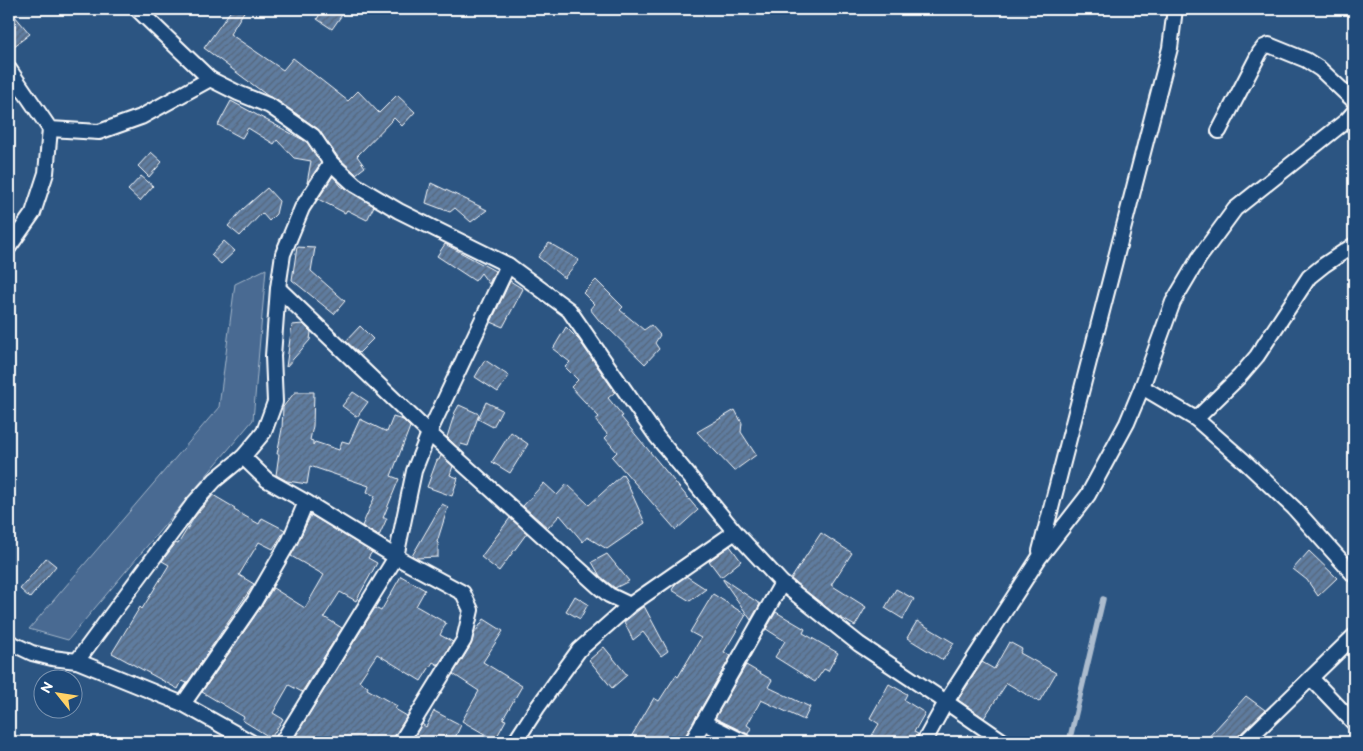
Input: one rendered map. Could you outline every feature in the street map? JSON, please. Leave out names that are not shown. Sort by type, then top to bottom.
[{"type":"street","points":[[138,9],[210,79],[270,106],[313,136],[331,164],[354,185],[399,211],[508,265],[569,310],[656,437],[735,532],[782,583],[859,644],[1004,742]]},
{"type":"street","points":[[1039,558],[1170,48],[1175,9]]},
{"type":"street","points":[[1219,131],[1260,52],[1269,45],[1306,60],[1320,68],[1354,100]]},
{"type":"street","points":[[9,69],[50,129],[46,173],[33,213],[9,247]]},
{"type":"street","points":[[50,129],[99,132],[141,117],[210,79]]},
{"type":"street","points":[[924,742],[946,702],[1039,558],[1088,495],[1127,423],[1173,302],[1199,258],[1235,209],[1347,120],[1354,112]]},
{"type":"street","points":[[77,662],[194,503],[215,480],[243,457],[264,432],[275,402],[272,356],[283,254],[302,208],[331,164]]},
{"type":"street","points":[[1196,419],[1239,377],[1257,356],[1309,278],[1324,265],[1354,245]]},
{"type":"street","points":[[282,742],[396,557],[414,471],[429,432],[508,265]]},
{"type":"street","points":[[278,288],[429,432],[603,591],[609,596],[630,605]]},
{"type":"street","points":[[1142,387],[1196,419],[1244,461],[1294,508],[1354,575]]},
{"type":"street","points":[[243,457],[267,480],[396,557],[463,592],[471,610],[464,640],[401,742]]},
{"type":"street","points":[[183,704],[254,602],[290,540],[306,502]]},
{"type":"street","points":[[515,742],[579,650],[630,605],[735,532]]},
{"type":"street","points":[[692,742],[782,583]]},
{"type":"street","points":[[1246,742],[1354,636]]},
{"type":"street","points":[[9,642],[32,653],[77,662],[183,704],[251,742]]},
{"type":"street","points":[[1312,679],[1354,723]]},
{"type":"street","points":[[703,722],[744,742]]},
{"type":"shaded area","points":[[266,269],[253,420],[68,640],[29,629],[219,407],[235,284]]},
{"type":"building","points":[[9,9],[30,34],[9,50]]},
{"type":"building","points":[[232,9],[245,10],[230,34],[283,70],[293,58],[348,101],[358,91],[379,113],[397,95],[415,112],[402,126],[394,118],[357,156],[365,167],[356,174],[338,157],[318,129],[268,96],[204,48]]},
{"type":"building","points":[[323,9],[346,9],[332,29],[317,19]]},
{"type":"building","points":[[231,101],[307,142],[321,163],[307,183],[311,161],[294,158],[277,140],[274,144],[248,128],[242,138],[218,125]]},
{"type":"building","points":[[151,152],[162,162],[149,177],[138,166]]},
{"type":"building","points":[[141,176],[153,186],[140,201],[128,190]]},
{"type":"building","points":[[333,176],[341,186],[374,206],[367,220],[347,210],[345,213],[318,199]]},
{"type":"building","points":[[431,183],[487,210],[471,222],[455,208],[450,212],[426,203]]},
{"type":"building","points":[[267,188],[279,201],[276,214],[269,221],[262,213],[240,236],[228,226],[243,209]]},
{"type":"building","points":[[224,241],[235,251],[221,264],[211,255]]},
{"type":"building","points":[[549,243],[579,260],[564,278],[538,257]]},
{"type":"building","points":[[445,244],[495,271],[489,284],[481,273],[475,281],[437,256]]},
{"type":"building","points":[[297,247],[315,248],[311,271],[345,301],[334,314],[292,280]]},
{"type":"building","points":[[596,280],[623,307],[620,310],[644,330],[651,325],[660,335],[655,343],[659,349],[645,364],[602,324],[590,309],[594,304],[583,293]]},
{"type":"building","points":[[510,281],[523,289],[503,327],[491,322]]},
{"type":"building","points":[[303,324],[311,332],[310,340],[286,367],[292,325]]},
{"type":"building","points":[[360,326],[373,339],[359,353],[346,341]]},
{"type":"building","points":[[566,327],[579,340],[615,392],[608,398],[623,416],[621,417],[698,510],[676,530],[612,457],[617,452],[605,438],[608,435],[595,420],[599,417],[571,387],[578,380],[565,367],[570,362],[553,349]]},
{"type":"building","points":[[485,360],[509,376],[498,392],[475,377]]},
{"type":"building","points":[[295,392],[314,392],[313,426],[310,440],[313,441],[313,445],[315,442],[339,450],[342,441],[349,443],[360,419],[387,432],[393,417],[403,420],[410,427],[391,476],[399,479],[383,518],[387,518],[379,536],[362,526],[375,496],[367,492],[369,486],[310,466],[307,484],[287,481],[276,475],[283,407]]},
{"type":"building","points":[[353,392],[368,402],[357,417],[342,406]]},
{"type":"building","points":[[486,402],[502,410],[493,427],[478,419]]},
{"type":"building","points":[[459,405],[479,414],[468,446],[461,444],[459,449],[447,437]]},
{"type":"building","points":[[735,410],[742,423],[741,432],[756,455],[734,471],[697,432]]},
{"type":"building","points":[[511,432],[528,444],[510,473],[492,462]]},
{"type":"building","points":[[441,455],[453,466],[450,475],[458,478],[452,496],[427,487],[437,460],[439,460]]},
{"type":"building","points":[[623,474],[645,523],[607,549],[587,537],[583,542],[560,515],[548,528],[523,506],[544,483],[557,495],[567,484],[589,505]]},
{"type":"building","points":[[213,495],[259,524],[262,518],[285,530],[273,549],[259,542],[239,575],[254,584],[187,683],[182,681],[178,689],[112,653],[140,607],[142,609],[169,565],[162,561],[176,543],[178,544],[194,518]]},
{"type":"building","points":[[442,504],[448,507],[437,542],[438,557],[416,558],[412,556]]},
{"type":"building","points":[[311,515],[372,552],[368,558],[377,563],[356,601],[340,592],[324,617],[342,628],[302,692],[289,685],[273,713],[283,719],[271,738],[242,720],[244,717],[202,692],[273,588],[305,608],[324,575],[291,556]]},
{"type":"building","points":[[510,518],[527,533],[499,571],[481,557]]},
{"type":"building","points":[[821,533],[852,553],[831,585],[866,607],[855,626],[836,615],[791,579]]},
{"type":"building","points":[[730,546],[741,561],[721,577],[709,561]]},
{"type":"building","points":[[1309,551],[1337,578],[1318,596],[1307,580],[1293,569]]},
{"type":"building","points":[[607,554],[629,581],[615,588],[600,576],[592,562]]},
{"type":"building","points":[[46,558],[56,566],[30,598],[20,589]]},
{"type":"building","points":[[401,576],[425,590],[416,606],[446,623],[440,635],[453,642],[438,665],[433,662],[421,681],[377,654],[359,681],[368,687],[367,689],[397,706],[395,709],[407,716],[392,742],[308,742],[296,735],[375,608],[381,611]]},
{"type":"building","points":[[686,576],[706,589],[690,601],[672,590],[676,583]]},
{"type":"building","points":[[723,580],[760,604],[751,620]]},
{"type":"building","points":[[896,589],[914,599],[903,619],[885,608]]},
{"type":"building","points":[[713,594],[746,615],[724,652],[731,656],[683,742],[628,742],[654,698],[659,701],[676,675],[678,677],[701,638],[690,632]]},
{"type":"building","points":[[575,596],[588,604],[580,619],[566,611]]},
{"type":"building","points":[[644,606],[668,651],[661,656],[643,632],[633,640],[624,622]]},
{"type":"building","points":[[776,612],[805,629],[803,633],[838,653],[828,671],[824,669],[815,682],[775,657],[785,641],[766,629]]},
{"type":"building","points":[[484,619],[503,631],[483,662],[522,686],[503,719],[506,720],[495,740],[462,721],[479,691],[453,674]]},
{"type":"building","points":[[917,621],[954,643],[943,660],[907,638]]},
{"type":"building","points":[[1009,642],[1022,649],[1020,653],[1056,673],[1039,702],[1007,683],[984,718],[958,700],[982,662],[994,669]]},
{"type":"building","points":[[604,647],[627,675],[612,688],[589,660]]},
{"type":"building","points":[[746,665],[772,680],[768,687],[810,707],[804,720],[761,700],[747,725],[751,728],[748,734],[715,718]]},
{"type":"building","points":[[889,684],[907,694],[904,700],[925,713],[914,732],[918,734],[915,742],[868,742],[879,724],[870,718]]},
{"type":"building","points":[[1246,696],[1265,710],[1232,742],[1204,742]]},
{"type":"building","points":[[434,711],[461,725],[453,742],[411,742],[422,724],[426,727]]},
{"type":"waterway","points":[[1069,742],[1103,599]]}]
